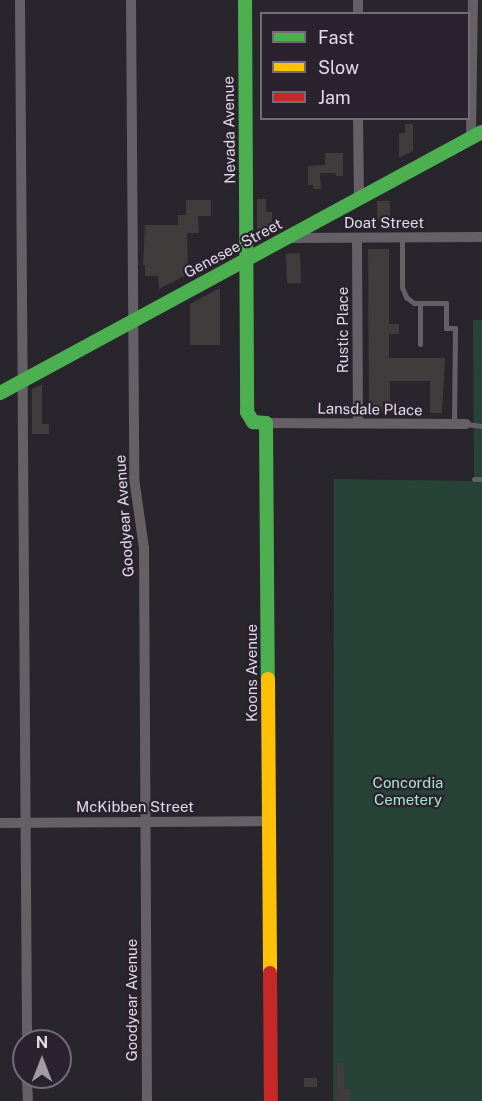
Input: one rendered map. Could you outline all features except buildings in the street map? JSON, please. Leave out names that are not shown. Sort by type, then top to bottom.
[{"type":"street","points":[[20,0],[27,1029]]},
{"type":"street","name":"Goodyear Avenue","points":[[131,0],[134,477],[144,548],[147,1101]]},
{"type":"street","name":"Nevada Avenue","points":[[245,0],[247,259]]},
{"type":"street","points":[[473,0],[477,135]]},
{"type":"street","points":[[358,120],[358,199]]},
{"type":"street","name":"Genesee Street","points":[[0,393],[477,135]]},
{"type":"street","name":"Doat Street","points":[[287,238],[482,237]]},
{"type":"street","name":"Rustic Place","points":[[357,238],[358,422]]},
{"type":"street","points":[[247,259],[248,416],[253,422],[266,423]]},
{"type":"street","name":"Lansdale Place","points":[[266,423],[358,422],[380,425],[470,425]]},
{"type":"street","name":"Koons Avenue","points":[[266,423],[271,1101]]},
{"type":"street","name":"McKibben Street","points":[[0,823],[269,821]]},
{"type":"lane","points":[[402,238],[402,287],[406,297],[414,303],[446,303],[446,328],[455,328],[454,425]]},
{"type":"lane","points":[[420,303],[420,344]]},
{"type":"lane","points":[[470,425],[482,426]]},
{"type":"lane","points":[[474,479],[482,479]]},
{"type":"green space","name":"Concordia Cemetery","points":[[473,320],[482,320],[482,1101],[333,1101],[334,479],[474,481]]},
{"type":"traffic: fast","points":[[245,0],[247,412],[253,422],[266,423],[268,679]]},
{"type":"traffic: fast","points":[[0,393],[482,132]]},
{"type":"traffic: slow","points":[[268,679],[270,973]]},
{"type":"traffic: jam","points":[[270,973],[271,1101]]}]
